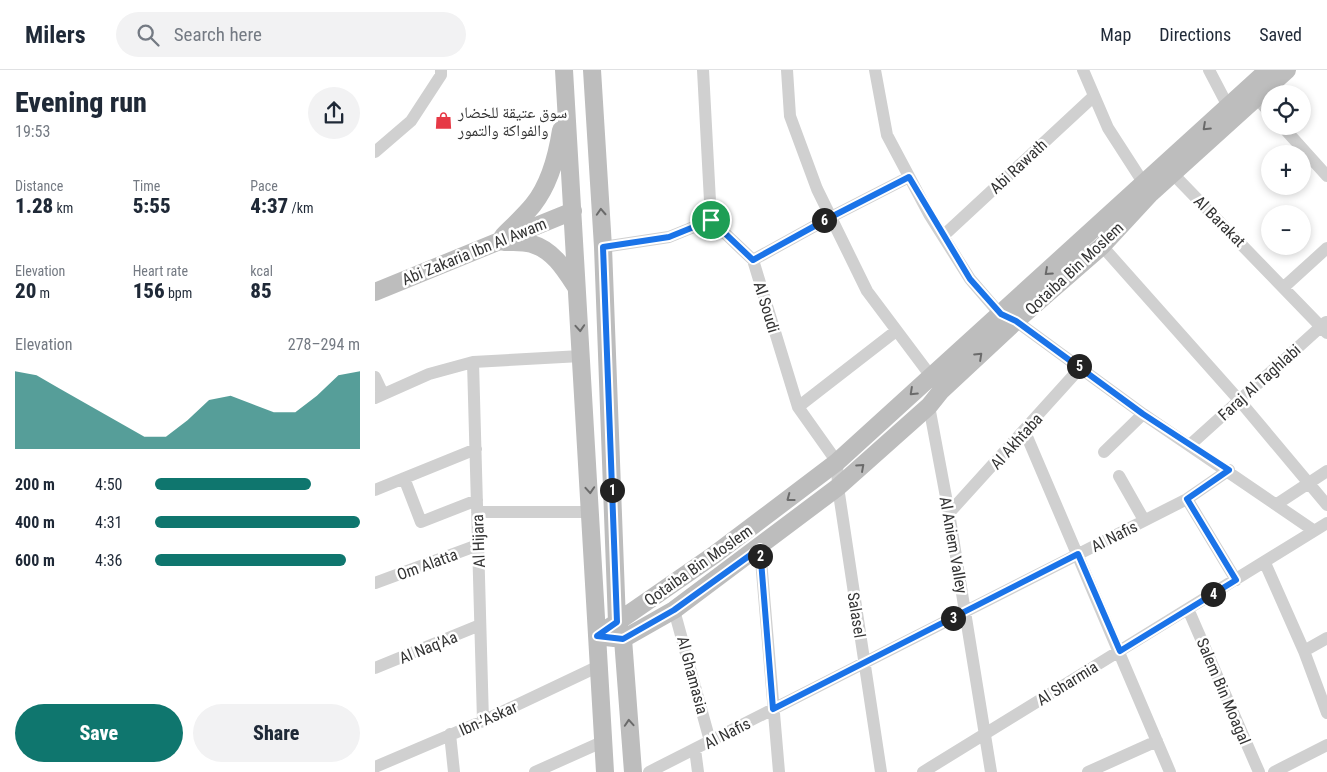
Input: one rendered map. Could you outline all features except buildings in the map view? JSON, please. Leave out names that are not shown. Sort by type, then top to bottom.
[{"type":"street","points":[[375,152],[411,121],[441,75],[441,70]]},
{"type":"street","points":[[564,70],[605,772]]},
{"type":"street","points":[[592,70],[603,247],[617,622],[623,639],[633,772]]},
{"type":"street","points":[[603,247],[669,237],[711,220],[703,70]]},
{"type":"street","points":[[787,70],[790,116],[817,189],[867,291],[931,375],[941,392]]},
{"type":"street","points":[[875,70],[887,135],[943,236],[970,279],[1008,318],[1081,368],[1143,414],[1191,444],[1313,530]]},
{"type":"street","points":[[1083,70],[1108,128],[1148,189]]},
{"type":"street","points":[[1209,70],[1231,112]]},
{"type":"street","name":"Qotaiba Bin Moslem","points":[[597,636],[714,555],[837,462],[931,375],[1102,246],[1148,189],[1174,174],[1268,70]]},
{"type":"street","name":"Qotaiba Bin Moslem","points":[[623,639],[674,610],[760,548],[838,487],[929,406],[1008,318],[1231,112],[1256,98],[1287,70]]},
{"type":"street","name":"Abi Rawath","points":[[943,236],[1094,96]]},
{"type":"street","points":[[1256,98],[1261,103]]},
{"type":"street","points":[[497,242],[533,205],[547,182],[558,147],[566,104]]},
{"type":"street","points":[[1290,135],[1327,176]]},
{"type":"street","name":"Al Barakat","points":[[1174,174],[1325,327]]},
{"type":"street","points":[[753,260],[909,177]]},
{"type":"street","name":"Abi Zakaria Ibn Al Awam","points":[[379,288],[573,211]]},
{"type":"street","name":"Al Soudi","points":[[711,220],[753,260],[798,407],[837,462]]},
{"type":"street","points":[[497,242],[531,243],[547,251],[562,266],[577,290]]},
{"type":"street","points":[[1102,246],[1239,400],[1327,505]]},
{"type":"street","points":[[1285,287],[1327,248]]},
{"type":"street","name":"Faraj Al Taghlabi","points":[[1191,444],[1239,400],[1325,327]]},
{"type":"street","points":[[798,407],[897,331]]},
{"type":"street","points":[[375,378],[379,396],[429,374],[473,362],[581,356]]},
{"type":"street","name":"Al Hijara","points":[[473,362],[483,721]]},
{"type":"street","name":"Al Akhtaba","points":[[949,513],[1025,432],[1081,368]]},
{"type":"street","name":"Al Aniem Valley","points":[[929,406],[949,513],[991,772]]},
{"type":"street","points":[[1104,452],[1143,414]]},
{"type":"street","points":[[1025,432],[1170,772]]},
{"type":"street","points":[[375,490],[476,449]]},
{"type":"street","points":[[837,462],[838,487]]},
{"type":"street","name":"Al Nafis","points":[[649,772],[1187,499],[1229,470]]},
{"type":"street","points":[[1277,504],[1327,471]]},
{"type":"street","points":[[1119,476],[1144,520]]},
{"type":"street","points":[[404,478],[421,522],[477,506],[591,512]]},
{"type":"street","name":"Salasel","points":[[838,487],[881,772]]},
{"type":"street","points":[[1187,499],[1236,580]]},
{"type":"street","name":"Al Sharmia","points":[[923,772],[1327,523]]},
{"type":"street","name":"Om Alatta","points":[[375,583],[478,545]]},
{"type":"street","points":[[760,548],[779,772]]},
{"type":"street","points":[[1265,562],[1304,651],[1327,713]]},
{"type":"street","name":"Salem Bin Moagal","points":[[1189,609],[1259,772]]},
{"type":"street","name":"Al Ghamasia","points":[[674,610],[710,741]]},
{"type":"street","name":"Al Naq'Aa","points":[[375,668],[481,625]]},
{"type":"street","points":[[597,636],[623,639]]},
{"type":"street","points":[[1304,651],[1327,638]]},
{"type":"street","name":"Ibn-'Askar","points":[[381,768],[450,734],[483,721],[599,666]]},
{"type":"street","points":[[450,734],[454,772]]},
{"type":"street","points":[[535,772],[602,742]]},
{"type":"street","points":[[1089,772],[1157,742]]},
{"type":"street","points":[[1273,772],[1327,745]]},
{"type":"street","points":[[695,748],[698,772]]},
{"type":"place","name":"سوق عتيقة للخضار والفواكة والتمور","points":[[444,121]]},
{"type":"route","points":[[909,177],[929,214],[970,279],[1001,314],[1016,321],[1143,414],[1229,470],[1187,499],[1236,580],[1120,651],[1078,554],[773,709],[760,548],[674,610],[623,639],[597,636],[617,622],[603,247],[669,237],[711,220],[753,260],[909,177]]}]
